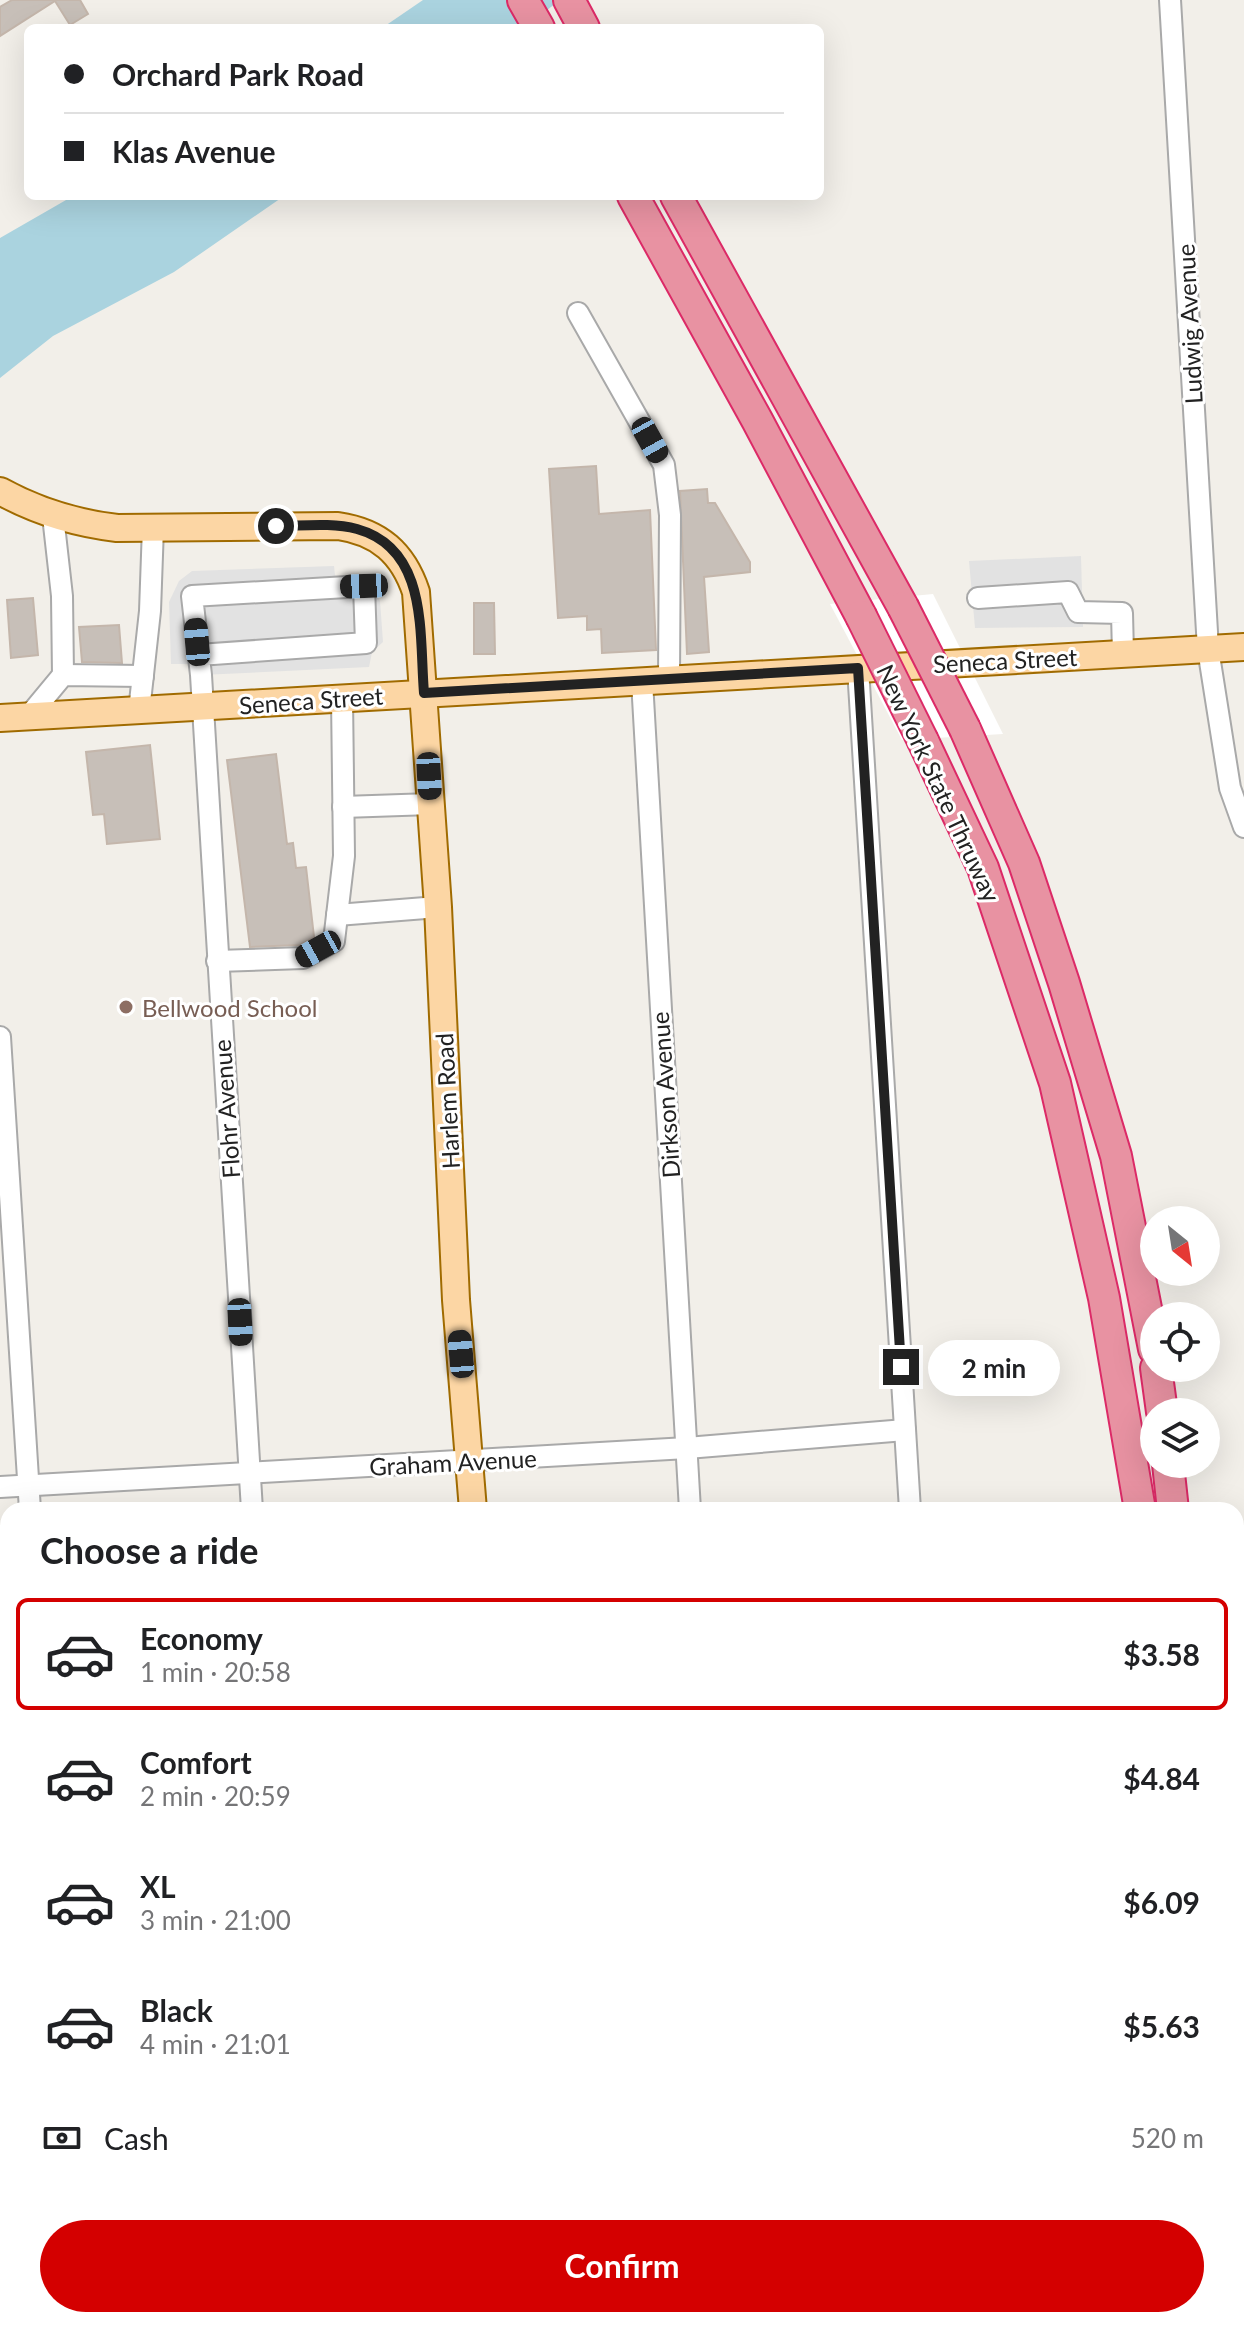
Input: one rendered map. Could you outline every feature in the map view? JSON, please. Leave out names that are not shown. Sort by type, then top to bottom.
[{"type":"highway","points":[[523,0],[537,24]]},
{"type":"highway","name":"New York State Thruway","points":[[635,200],[750,406],[861,616],[983,868],[1055,1083],[1104,1298],[1139,1502]]},
{"type":"highway","name":"New York State Thruway","points":[[678,200],[903,607],[965,729],[1024,863],[1116,1156],[1145,1302]]},
{"type":"highway","points":[[1170,1478],[1172,1502]]},
{"type":"main road","name":"Harlem Road","points":[[0,491],[53,516],[95,525],[355,528],[379,539],[400,557],[410,573],[416,592],[424,693],[438,907],[456,1300],[472,1502]]},
{"type":"main road","name":"Seneca Street","points":[[0,718],[1244,647]]},
{"type":"street","name":"Ludwig Avenue","points":[[1170,0],[1208,649],[1230,788],[1244,827]]},
{"type":"street","points":[[578,313],[664,465],[670,515],[669,679]]},
{"type":"street","points":[[29,716],[63,675],[62,596],[53,516]]},
{"type":"street","points":[[139,711],[150,611],[153,527]]},
{"type":"street","name":"Flohr Avenue","points":[[199,655],[366,643],[364,586],[192,596],[203,708],[252,1502]]},
{"type":"street","points":[[978,598],[1068,592],[1078,612],[1122,613],[1123,654]]},
{"type":"street","points":[[858,668],[910,1502]]},
{"type":"street","points":[[63,675],[143,676]]},
{"type":"street","name":"Dirkson Avenue","points":[[642,681],[690,1502]]},
{"type":"street","points":[[217,961],[303,958],[334,941],[344,856],[342,698]]},
{"type":"street","points":[[343,807],[431,804]]},
{"type":"street","points":[[337,915],[438,907]]},
{"type":"street","points":[[0,1037],[29,1502]]},
{"type":"street","name":"Graham Avenue","points":[[0,1487],[470,1462],[905,1430]]},
{"type":"shaded area","points":[[1081,556],[1083,627],[975,628],[969,561]]},
{"type":"shaded area","points":[[334,566],[339,580],[373,588],[380,601],[383,642],[372,652],[369,667],[201,675],[191,664],[171,664],[169,602],[179,581],[192,571]]},
{"type":"water","points":[[423,0],[560,0],[529,24],[388,24]]},
{"type":"water","points":[[66,200],[278,200],[174,272],[53,336],[0,378],[0,238]]},
{"type":"pier","points":[[933,594],[1003,734],[902,740],[830,604]]},
{"type":"building","points":[[12,0],[80,0],[88,14],[69,24],[55,1],[0,36],[0,7]]},
{"type":"building","points":[[596,466],[599,514],[650,510],[656,650],[602,653],[601,629],[587,630],[587,616],[558,618],[549,469]]},
{"type":"building","points":[[707,489],[708,503],[715,503],[750,562],[750,572],[704,577],[709,652],[687,654],[680,491]]},
{"type":"building","points":[[33,598],[38,655],[11,658],[7,600]]},
{"type":"building","points":[[474,603],[494,603],[495,654],[474,654]]},
{"type":"building","points":[[119,625],[122,663],[82,662],[79,627]]},
{"type":"building","points":[[150,745],[160,839],[107,844],[104,814],[93,815],[86,752]]},
{"type":"building","points":[[276,754],[287,844],[293,843],[296,868],[306,867],[314,937],[300,945],[250,947],[227,760]]},
{"type":"place","name":"Bellwood School","points":[[126,1007]]},
{"type":"route","points":[[276,526],[355,528],[386,543],[400,557],[410,573],[416,592],[424,693],[858,668],[901,1367]]}]
